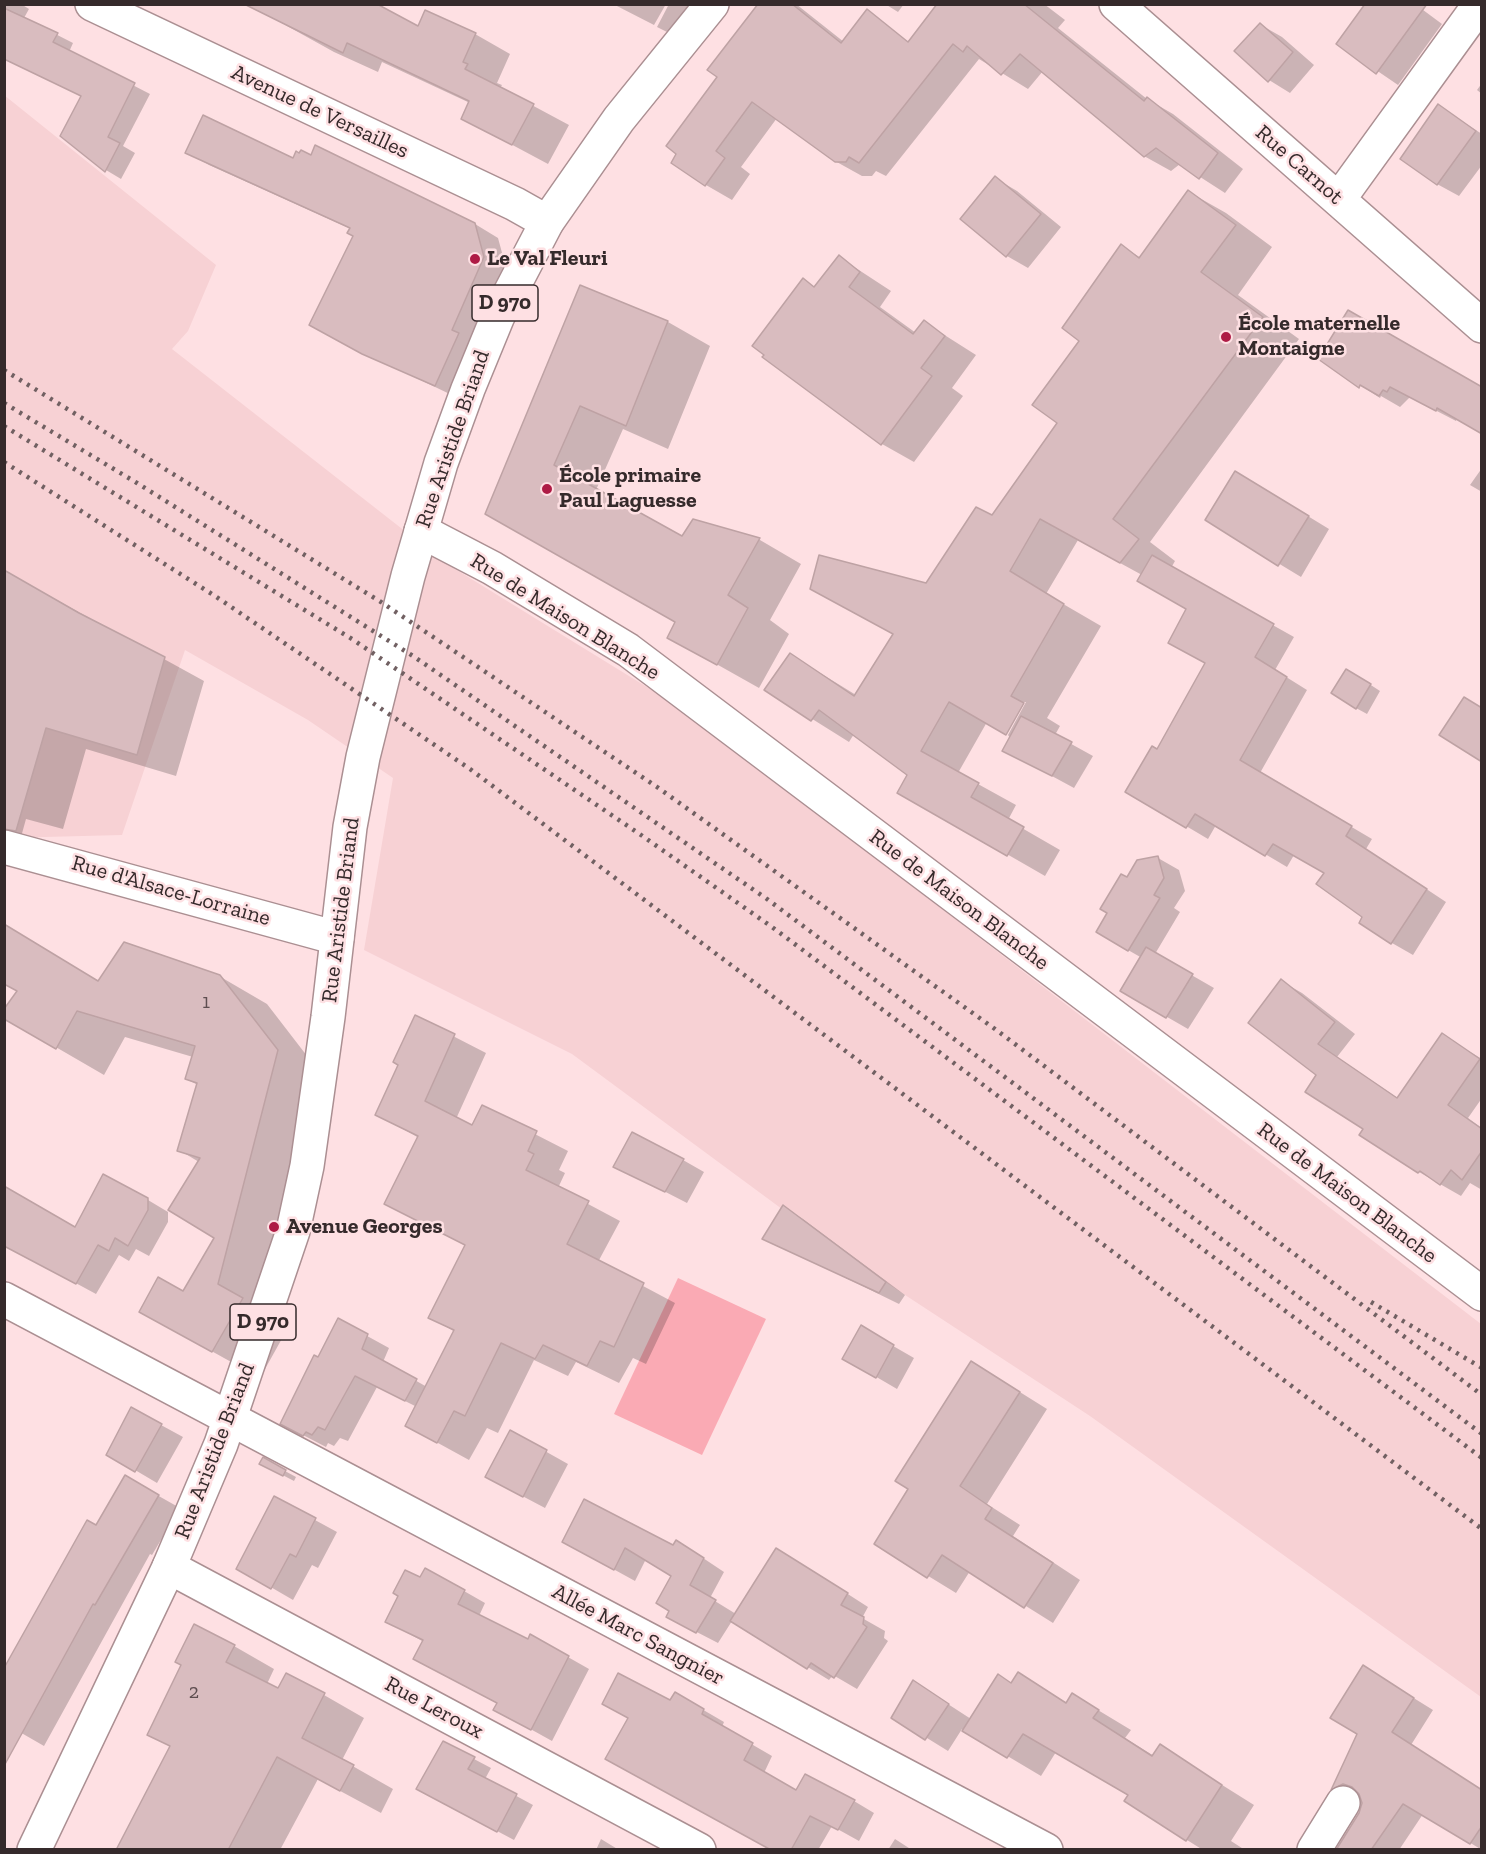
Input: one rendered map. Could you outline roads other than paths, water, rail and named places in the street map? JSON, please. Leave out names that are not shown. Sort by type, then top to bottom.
[{"type":"street","name":"Avenue de Versailles","points":[[92,4],[505,199],[548,222]]},
{"type":"street","name":"Rue Aristide Briand","points":[[34,1850],[169,1567],[231,1420],[293,1231],[307,1166],[350,827],[363,757],[388,648],[441,463],[498,316],[548,222],[619,119],[712,4]]},
{"type":"street","name":"Rue Carnot","points":[[1116,4],[1482,326]]},
{"type":"street","points":[[1339,199],[1480,4]]},
{"type":"street","name":"Rue de Maison Blanche","points":[[421,531],[492,568],[628,650],[1477,1281]]},
{"type":"street","name":"Rue d'Alsace-Lorraine","points":[[4,847],[337,938]]},
{"type":"street","points":[[4,1299],[231,1420]]},
{"type":"street","name":"Allée Marc Sangnier","points":[[231,1420],[1046,1850]]},
{"type":"street","name":"Rue Leroux","points":[[169,1567],[699,1850]]},
{"type":"street","points":[[1314,1850],[1343,1803]]},
{"type":"railway","points":[[4,370],[381,602],[657,787],[995,1029],[1482,1395]]},
{"type":"railway","points":[[4,403],[137,483],[413,656],[767,899],[1482,1434]]},
{"type":"railway","points":[[4,426],[352,639],[641,835],[772,927],[1482,1458]]},
{"type":"railway","points":[[4,462],[215,596],[470,769],[1482,1529]]},
{"type":"railway","points":[[1371,1302],[1482,1368]]},
{"type":"place","name":"Le Val Fleuri","points":[[475,259]]},
{"type":"place","name":"École maternelle Montaigne","points":[[1226,337]]},
{"type":"place","name":"École primaire Paul Laguesse","points":[[547,489]]},
{"type":"place","name":"Avenue Georges","points":[[274,1227]]}]
